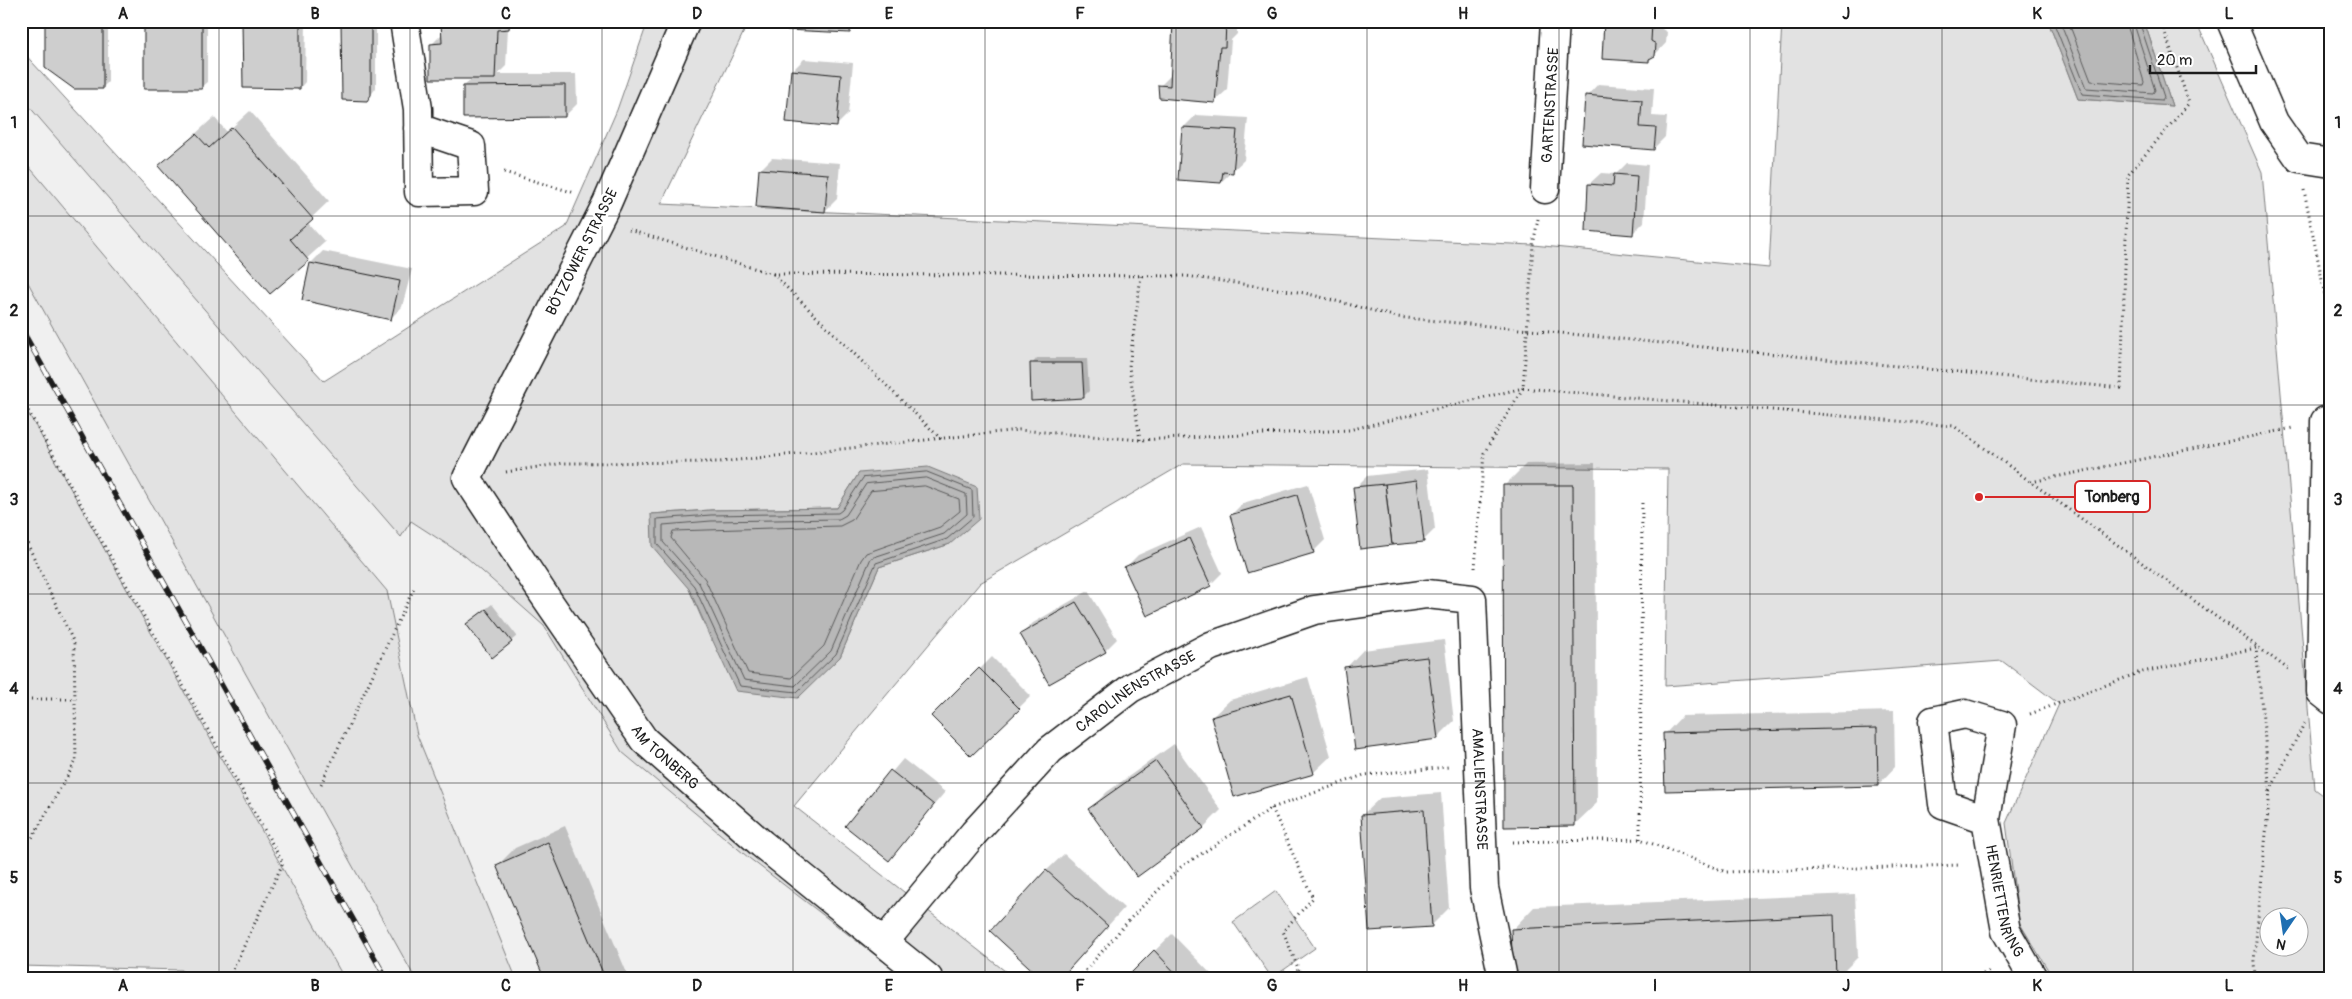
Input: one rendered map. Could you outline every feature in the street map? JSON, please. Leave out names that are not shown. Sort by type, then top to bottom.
[{"type":"street","points":[[404,21],[418,110],[418,128],[419,192],[474,191],[471,146],[418,128]]},
{"type":"street","name":"BÖTZOWER STRASSE","points":[[467,478],[603,212],[686,21]]},
{"type":"street","name":"GARTENSTRASSE","points":[[1545,189],[1555,21]]},
{"type":"street","points":[[2231,21],[2274,122],[2299,158],[2331,163]]},
{"type":"street","points":[[2325,421],[2326,696]]},
{"type":"street","name":"AM TONBERG","points":[[467,478],[542,592],[644,740],[762,844],[928,978]]},
{"type":"street","name":"CAROLINENSTRASSE","points":[[884,942],[974,833],[1050,750],[1131,688],[1211,646],[1314,610],[1427,594],[1472,598]]},
{"type":"street","name":"AMALIENSTRASSE","points":[[1472,598],[1484,888],[1503,978]]},
{"type":"street","points":[[1986,819],[1943,804],[1933,721],[1965,714],[2002,725]]},
{"type":"street","name":"HENRIETTENRING","points":[[2002,725],[1986,819],[2006,932],[2033,978]]},
{"type":"path","points":[[473,163],[773,274],[1186,276],[1305,293],[1397,317],[2121,388],[2128,175],[2189,103],[2161,21]]},
{"type":"path","points":[[2299,158],[2309,221],[2331,325]]},
{"type":"path","points":[[1472,598],[1484,453],[1523,388],[1533,245],[1545,189]]},
{"type":"path","points":[[773,274],[942,440]]},
{"type":"path","points":[[1140,276],[1128,366],[1140,440]]},
{"type":"path","points":[[467,478],[564,464],[720,462],[942,440],[1019,430],[1140,440],[1349,430],[1523,388],[1954,426],[2256,648],[2326,696],[2270,791]]},
{"type":"path","points":[[21,398],[283,863],[229,978]]},
{"type":"path","points":[[2031,482],[2325,421]]},
{"type":"path","points":[[1640,839],[1642,501]]},
{"type":"path","points":[[21,530],[74,643],[76,761],[31,840],[21,843]]},
{"type":"path","points":[[321,784],[414,588]]},
{"type":"path","points":[[2002,725],[2138,672],[2256,648]]},
{"type":"path","points":[[2255,978],[2254,961],[2270,791],[2256,648]]},
{"type":"path","points":[[21,699],[75,699]]},
{"type":"path","points":[[1079,978],[1130,919],[1181,867],[1272,808],[1364,775],[1478,764]]},
{"type":"path","points":[[1272,808],[1313,898],[1283,931],[1302,978]]},
{"type":"path","points":[[1482,843],[1640,839],[1726,872],[1994,864]]},
{"type":"path","points":[[1290,978],[1298,970]]},
{"type":"shaded area","points":[[648,21],[749,21],[661,204],[1533,245],[1769,268],[1782,21],[2048,21],[2078,99],[2172,106],[2144,21],[2196,21],[2262,172],[2315,789],[2331,801],[2331,978],[2053,978],[2019,922],[2006,823],[2059,704],[2002,661],[1665,686],[1668,469],[1183,464],[980,583],[794,806],[1014,978],[905,978],[749,858],[622,752],[544,626],[465,556],[411,521],[401,537],[21,97],[21,50],[324,381],[566,227],[617,110]],"holes":[[[859,473],[950,544],[879,567],[840,657],[711,640],[689,589],[651,514],[711,510],[837,508]]]},
{"type":"shaded area","points":[[21,97],[401,536],[411,521],[465,556],[544,626],[622,752],[905,978],[516,978],[417,735],[387,591],[21,157]]},
{"type":"shaded area","points":[[21,157],[387,591],[417,735],[516,978],[415,978],[21,270]]},
{"type":"shaded area","points":[[21,270],[415,978],[344,978],[21,400]]},
{"type":"shaded area","points":[[21,400],[344,978],[179,978],[182,970],[21,966]]},
{"type":"shaded area","points":[[1276,891],[1315,948],[1272,978],[1233,922]]},
{"type":"water","points":[[2048,21],[2144,21],[2172,106],[2078,99]]},
{"type":"water","points":[[928,467],[977,487],[979,519],[950,544],[879,567],[840,657],[798,698],[736,691],[689,589],[652,546],[651,514],[711,510],[837,508],[859,473]]},
{"type":"building","points":[[45,21],[103,21],[103,89],[74,89],[45,68]]},
{"type":"building","points":[[144,21],[202,21],[202,89],[144,89]]},
{"type":"building","points":[[242,21],[300,21],[300,89],[243,88]]},
{"type":"building","points":[[341,21],[371,21],[371,95],[367,101],[342,100]]},
{"type":"building","points":[[441,21],[510,21],[509,29],[497,30],[495,79],[430,79],[430,44],[442,43]]},
{"type":"building","points":[[788,21],[851,21],[850,33],[787,30]]},
{"type":"building","points":[[1173,21],[1226,21],[1225,47],[1220,47],[1215,103],[1159,98],[1158,85],[1170,86]]},
{"type":"building","points":[[1604,21],[1652,23],[1651,41],[1656,44],[1655,56],[1649,59],[1649,62],[1602,59]]},
{"type":"building","points":[[791,70],[841,75],[837,127],[786,122]]},
{"type":"building","points":[[565,85],[565,117],[463,118],[463,86]]},
{"type":"building","points":[[1585,95],[1642,100],[1640,127],[1656,128],[1654,150],[1582,144]]},
{"type":"building","points":[[232,127],[313,219],[290,239],[309,261],[270,294],[158,166],[196,134],[209,148]]},
{"type":"building","points":[[1182,127],[1237,130],[1233,173],[1223,172],[1221,183],[1178,180]]},
{"type":"building","points":[[759,169],[828,174],[825,212],[756,207]]},
{"type":"building","points":[[1614,174],[1637,176],[1633,235],[1586,231],[1588,184],[1613,186]]},
{"type":"building","points":[[310,263],[400,281],[391,320],[302,300]]},
{"type":"building","points":[[1030,363],[1082,363],[1084,398],[1031,401]]},
{"type":"building","points":[[1417,480],[1424,542],[1392,545],[1385,484]]},
{"type":"building","points":[[1385,484],[1392,545],[1360,549],[1353,487]]},
{"type":"building","points":[[1503,485],[1573,485],[1575,826],[1504,827]]},
{"type":"building","points":[[1297,495],[1314,553],[1247,573],[1230,515]]},
{"type":"building","points":[[1189,538],[1211,586],[1147,616],[1124,567]]},
{"type":"building","points":[[1076,602],[1106,652],[1049,684],[1020,634]]},
{"type":"building","points":[[486,609],[512,642],[492,658],[466,624]]},
{"type":"building","points":[[1427,657],[1438,739],[1355,750],[1344,667]]},
{"type":"building","points":[[979,668],[1020,709],[971,756],[931,716]]},
{"type":"building","points":[[1291,694],[1314,774],[1234,797],[1211,717]]},
{"type":"building","points":[[1877,728],[1878,786],[1665,791],[1663,733]]},
{"type":"building","points":[[1156,761],[1204,828],[1137,877],[1088,809]]},
{"type":"building","points":[[890,770],[934,805],[889,861],[845,826]]},
{"type":"building","points":[[1424,810],[1432,927],[1369,931],[1361,815]]},
{"type":"building","points":[[548,842],[605,978],[544,978],[496,865]]},
{"type":"building","points":[[1046,870],[1108,926],[1061,978],[1041,978],[990,931]]},
{"type":"building","points":[[1834,915],[1836,978],[1513,978],[1511,929]]},
{"type":"building","points":[[1154,950],[1180,978],[1126,978]]},
{"type":"railway","points":[[21,328],[386,978]]},
{"type":"place","name":"Tonberg","points":[[1979,497]]}]
